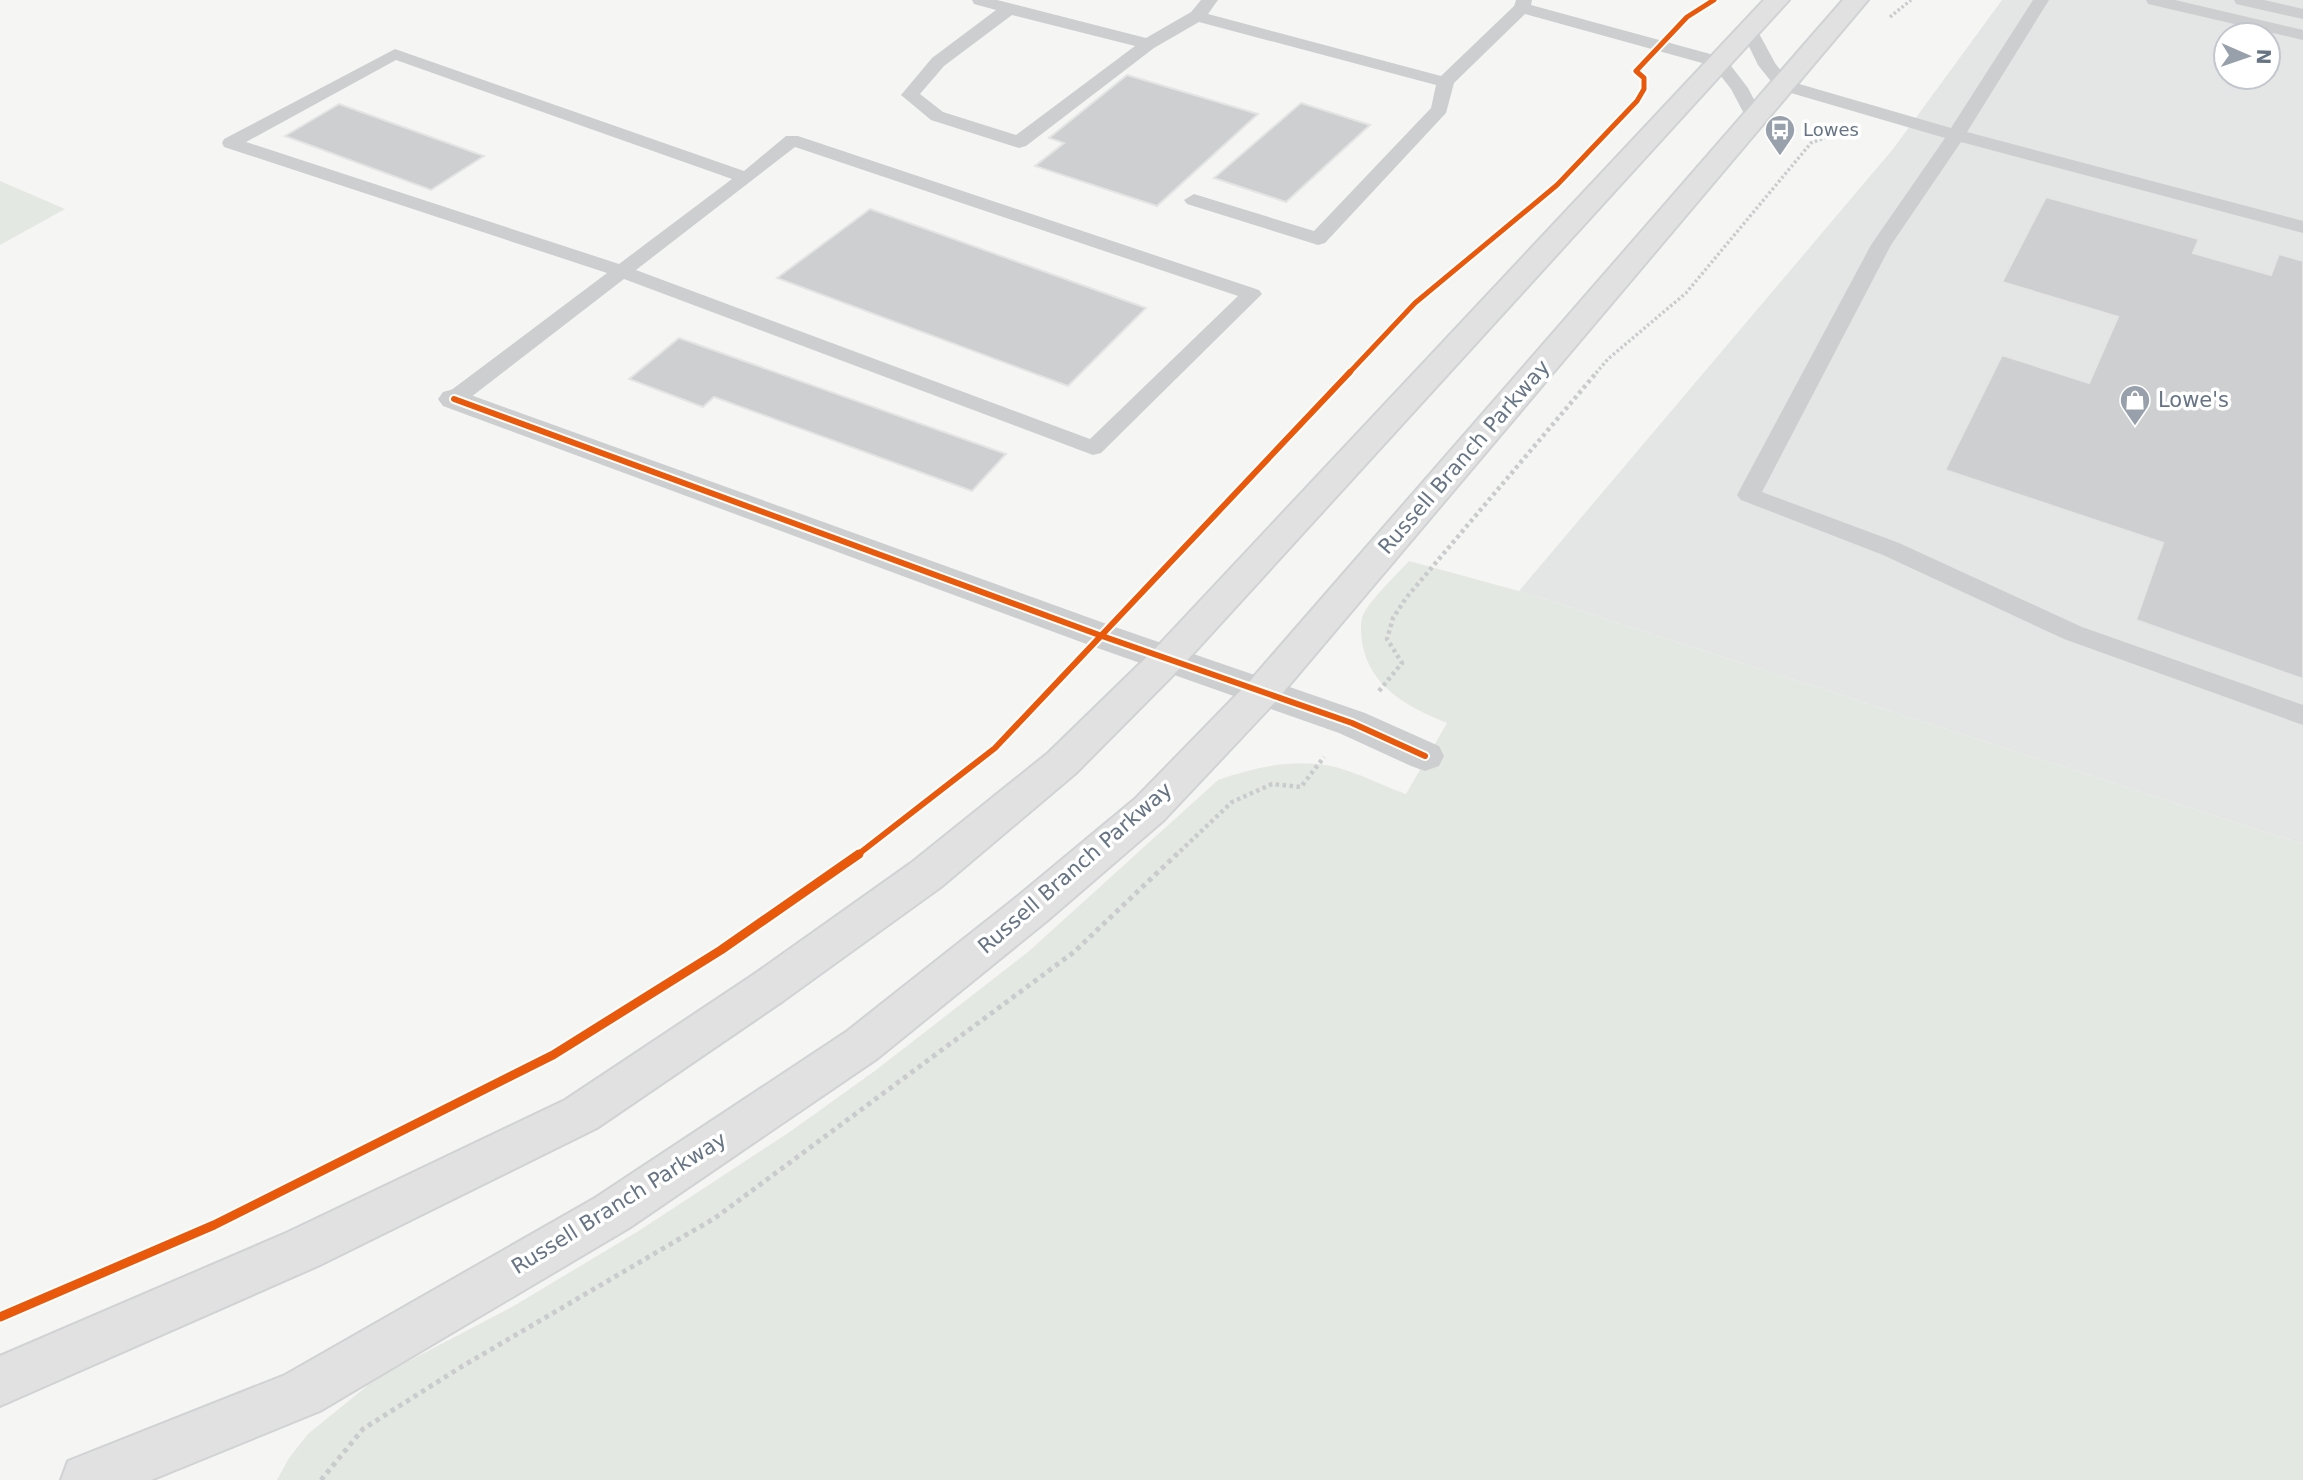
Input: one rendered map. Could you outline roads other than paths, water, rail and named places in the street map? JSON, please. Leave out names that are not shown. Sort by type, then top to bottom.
[{"type":"main road","points":[[0,1381],[303,1249],[581,1114],[768,988],[926,875],[1062,763],[1168,658],[1777,0]]},
{"type":"main road","name":"Russell Branch Parkway","points":[[112,1475],[302,1393],[612,1213],[862,1045],[1033,908],[1150,809],[1262,692],[1856,0]]},
{"type":"street","points":[[454,399],[1102,636],[1352,723],[1425,756]]},
{"type":"lane","points":[[980,0],[1148,44]]},
{"type":"lane","points":[[1009,9],[938,62],[910,95],[937,116],[1019,142],[1148,44],[1197,16],[1210,0]]},
{"type":"lane","points":[[2040,0],[1956,135],[1881,245],[1749,495],[1891,549],[2073,633],[2303,715]]},
{"type":"lane","points":[[2154,0],[2303,35]]},
{"type":"lane","points":[[2242,0],[2303,14]]},
{"type":"lane","points":[[1194,200],[1318,239],[1440,109],[1445,82],[1523,4],[1719,62],[1739,88],[1755,118]]},
{"type":"lane","points":[[1197,16],[1445,82]]},
{"type":"lane","points":[[1749,30],[1767,65],[1783,85],[1956,135],[2303,227]]},
{"type":"lane","points":[[454,399],[621,271],[744,177],[792,140],[1252,293],[1093,448],[621,271],[231,143],[395,54],[744,177]]},
{"type":"place","name":"Lowes","points":[[1780,157]]},
{"type":"place","name":"Lowe's","points":[[2135,427]]}]
